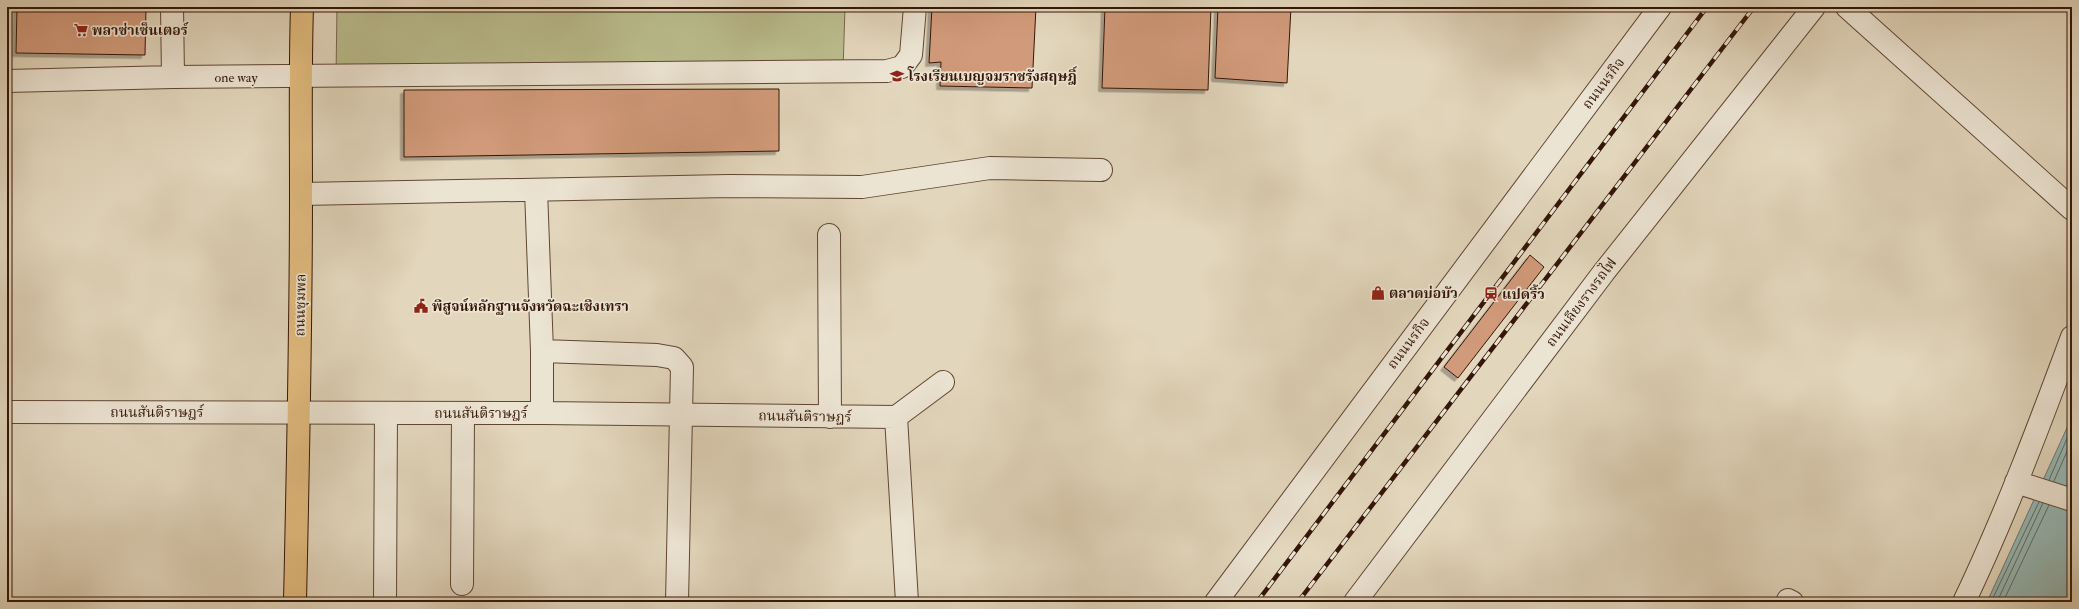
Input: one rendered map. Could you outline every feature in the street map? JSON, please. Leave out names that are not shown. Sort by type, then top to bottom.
[{"type":"main road","name":"ถนนชุมพล","points":[[295,602],[302,194],[300,77],[302,7]]},
{"type":"street","points":[[172,7],[173,77]]},
{"type":"street","name":"one way","points":[[7,81],[173,77],[888,71],[902,67],[911,55],[915,7]]},
{"type":"street","name":"ถนนนรกิจ","points":[[1216,602],[1660,7]]},
{"type":"street","name":"ถนนเลียงรางรถไฟ","points":[[1355,602],[1604,272],[1814,7]]},
{"type":"street","points":[[1847,7],[2072,209]]},
{"type":"street","points":[[302,194],[729,186],[862,187],[990,168],[1101,170]]},
{"type":"street","points":[[536,190],[542,351],[542,413]]},
{"type":"street","points":[[829,235],[830,417]]},
{"type":"street","points":[[1964,602],[1984,559],[2016,482],[2072,336]]},
{"type":"street","points":[[542,351],[657,355],[674,358],[682,367],[677,602]]},
{"type":"street","points":[[907,602],[896,417],[943,382]]},
{"type":"street","name":"ถนนสันติราษฎร์","points":[[7,412],[542,413],[896,417]]},
{"type":"street","points":[[385,602],[386,413]]},
{"type":"street","points":[[462,584],[463,413]]},
{"type":"street","points":[[2016,482],[2072,500]]},
{"type":"green space","points":[[337,7],[845,7],[843,71],[336,77]]},
{"type":"water","points":[[2072,417],[2072,602],[1987,602]]},
{"type":"building","name":"พลาซ่าเซ็นเตอร์","points":[[17,7],[146,7],[145,55],[16,53]]},
{"type":"building","points":[[932,7],[1036,7],[1032,88],[940,86],[941,62],[929,63]]},
{"type":"building","points":[[1105,7],[1211,7],[1208,90],[1102,88]]},
{"type":"building","points":[[1218,7],[1291,7],[1287,83],[1215,78]]},
{"type":"building","points":[[779,89],[779,151],[404,157],[404,90]]},
{"type":"building","points":[[1530,255],[1544,267],[1458,378],[1444,367]]},
{"type":"railway","points":[[1257,602],[1707,7]]},
{"type":"railway","points":[[1298,602],[1754,7]]},
{"type":"place","name":"พลาซ่าเซ็นเตอร์","points":[[81,30]]},
{"type":"place","name":"โรงเรียนเบญจมราชรังสฤษฎิ์","points":[[897,76]]},
{"type":"place","name":"ตลาดบ่อบัว","points":[[1378,293]]},
{"type":"place","name":"แปดริ้ว","points":[[1491,294]]},
{"type":"place","name":"พิสูจน์หลักฐานจังหวัดฉะเชิงเทรา","points":[[421,306]]}]
